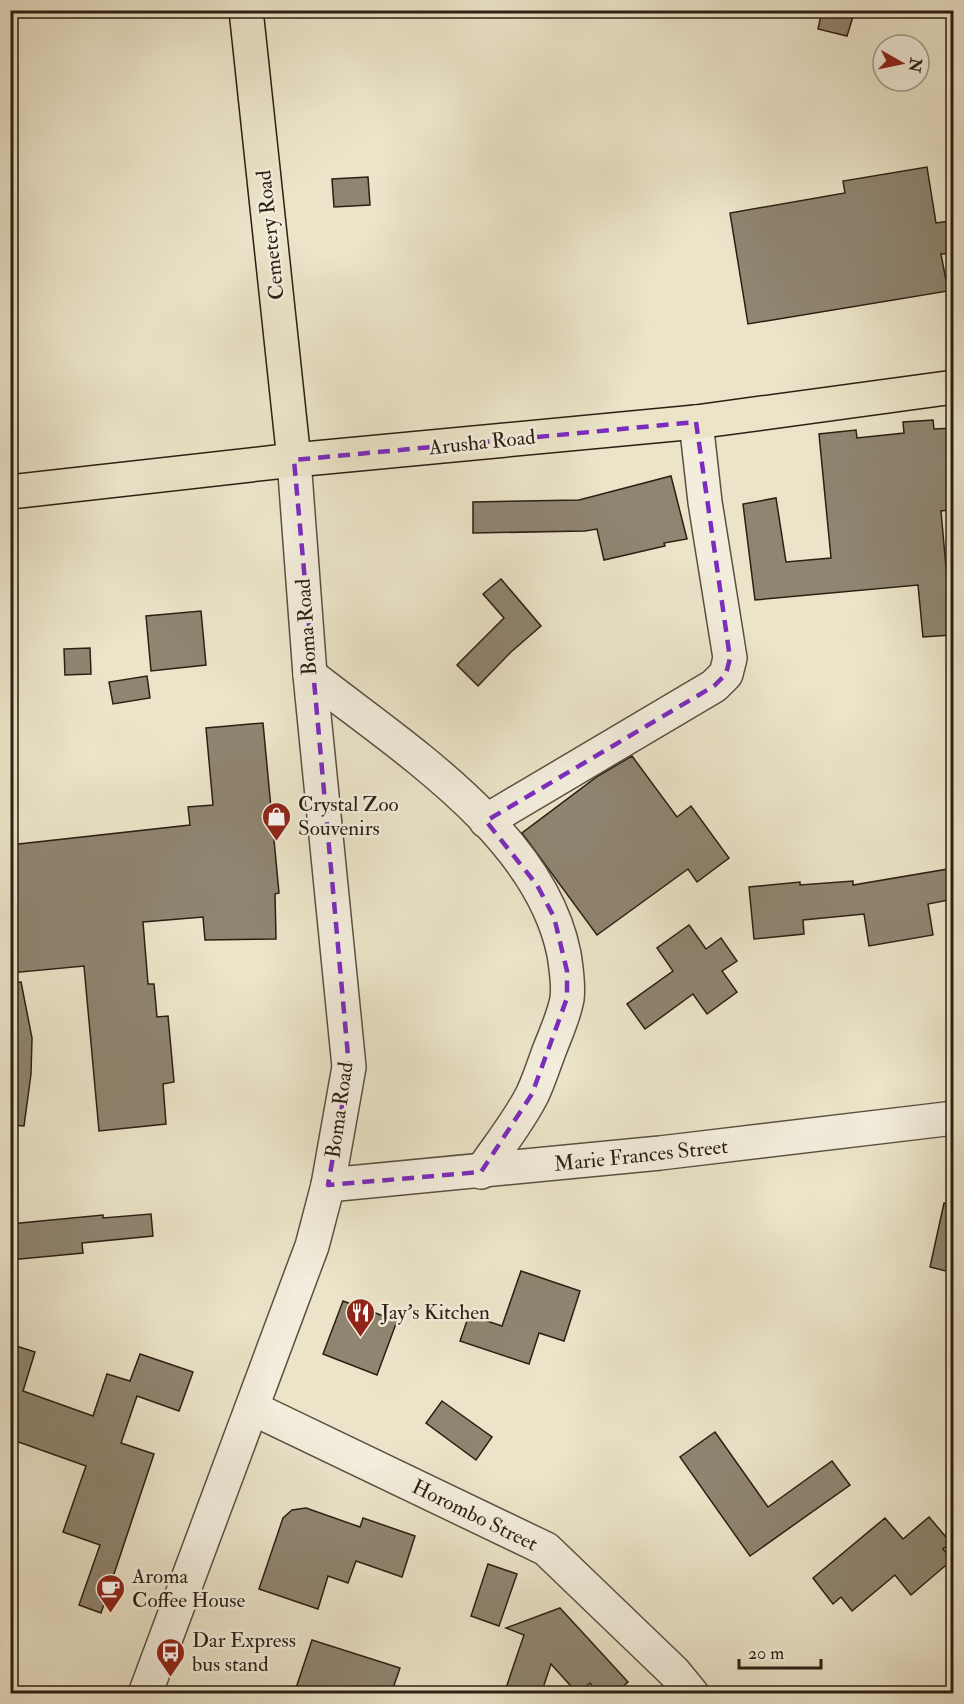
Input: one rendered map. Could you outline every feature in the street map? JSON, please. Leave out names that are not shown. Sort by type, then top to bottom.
[{"type":"main road","name":"Cemetery Road","points":[[246,10],[294,460]]},
{"type":"main road","name":"Arusha Road","points":[[10,492],[294,460],[696,422],[954,387]]},
{"type":"street","points":[[486,821],[714,686],[726,674],[730,658],[705,502],[696,422]]},
{"type":"street","name":"Boma Road","points":[[145,1694],[312,1246],[328,1185],[349,1067],[310,675],[294,460]]},
{"type":"street","points":[[310,675],[431,770],[486,821],[510,847],[537,885],[554,918],[567,970],[567,998],[532,1095],[481,1172]]},
{"type":"street","name":"Marie Frances Street","points":[[328,1185],[481,1172],[954,1118]]},
{"type":"street","name":"Horombo Street","points":[[252,1408],[546,1549],[674,1672],[692,1694]]},
{"type":"highlighted area","points":[[696,422],[730,658],[726,674],[714,686],[486,821],[537,885],[554,917],[567,971],[567,998],[532,1094],[481,1172],[328,1185],[349,1067],[294,460]]},
{"type":"building","points":[[822,10],[855,10],[847,36],[818,29]]},
{"type":"building","points":[[927,167],[936,223],[949,221],[954,253],[941,254],[948,291],[748,324],[730,213],[845,193],[843,181]]},
{"type":"building","points":[[368,177],[370,205],[334,207],[332,179]]},
{"type":"building","points":[[933,420],[934,429],[954,428],[954,509],[941,511],[952,635],[923,637],[918,585],[755,600],[743,504],[776,498],[786,562],[831,558],[819,434],[856,430],[857,438],[904,433],[903,422]]},
{"type":"building","points":[[671,476],[687,539],[664,543],[665,546],[604,560],[597,529],[473,533],[473,502],[579,500]]},
{"type":"building","points":[[501,579],[541,626],[511,652],[478,686],[457,665],[504,618],[483,594]]},
{"type":"building","points":[[201,611],[206,665],[151,671],[146,616]]},
{"type":"building","points":[[90,648],[91,674],[65,675],[64,649]]},
{"type":"building","points":[[147,676],[150,698],[113,704],[109,682]]},
{"type":"building","points":[[263,723],[279,893],[275,894],[276,939],[205,940],[203,917],[143,922],[148,984],[154,984],[157,1017],[168,1016],[174,1082],[163,1084],[166,1124],[99,1131],[84,966],[10,973],[10,845],[190,825],[188,807],[213,805],[206,728]]},
{"type":"building","points":[[632,756],[677,817],[691,806],[729,858],[697,882],[688,869],[597,935],[522,833],[598,776]]},
{"type":"building","points":[[954,868],[954,899],[928,904],[933,935],[869,946],[864,914],[803,920],[804,934],[754,939],[749,887],[800,882],[800,885],[853,881],[853,885]]},
{"type":"building","points":[[689,925],[706,949],[721,938],[737,961],[722,971],[737,992],[707,1014],[693,994],[645,1029],[627,1004],[673,971],[657,948]]},
{"type":"building","points":[[21,982],[32,1038],[31,1074],[24,1126],[10,1125],[10,983]]},
{"type":"building","points":[[944,1203],[954,1204],[954,1273],[930,1267]]},
{"type":"building","points":[[151,1214],[153,1236],[82,1243],[83,1253],[10,1260],[10,1224],[103,1215],[103,1218]]},
{"type":"building","points":[[521,1271],[580,1291],[564,1341],[539,1333],[529,1364],[460,1341],[469,1315],[502,1326]]},
{"type":"building","name":"Jay's Kitchen","points":[[343,1301],[397,1321],[377,1375],[323,1354]]},
{"type":"building","points":[[10,1344],[35,1352],[23,1391],[93,1416],[107,1374],[130,1381],[140,1354],[193,1372],[179,1411],[137,1396],[121,1443],[154,1454],[101,1613],[79,1605],[100,1545],[63,1532],[86,1466],[10,1439]]},
{"type":"building","points":[[442,1401],[492,1437],[476,1460],[426,1423]]},
{"type":"building","points":[[715,1432],[768,1507],[832,1461],[850,1485],[750,1556],[680,1457]]},
{"type":"building","points":[[306,1508],[360,1527],[363,1518],[415,1536],[402,1577],[356,1561],[348,1583],[328,1576],[318,1609],[259,1589],[283,1518],[292,1510]]},
{"type":"building","points":[[929,1517],[951,1543],[943,1549],[952,1560],[911,1595],[895,1575],[852,1611],[841,1597],[833,1604],[813,1578],[885,1518],[903,1539]]},
{"type":"building","points":[[488,1564],[517,1574],[499,1626],[471,1616]]},
{"type":"building","points":[[560,1608],[628,1682],[615,1694],[599,1694],[590,1683],[578,1694],[551,1664],[541,1694],[504,1694],[524,1635],[506,1628]]},
{"type":"building","points":[[312,1640],[400,1668],[391,1694],[294,1694]]},
{"type":"place","name":"Crystal Zoo Souvenirs","points":[[277,842]]},
{"type":"place","name":"Jay's Kitchen","points":[[360,1338]]},
{"type":"place","name":"Aroma Coffee House","points":[[111,1614]]},
{"type":"place","name":"Dar Express bus stand","points":[[171,1678]]}]
